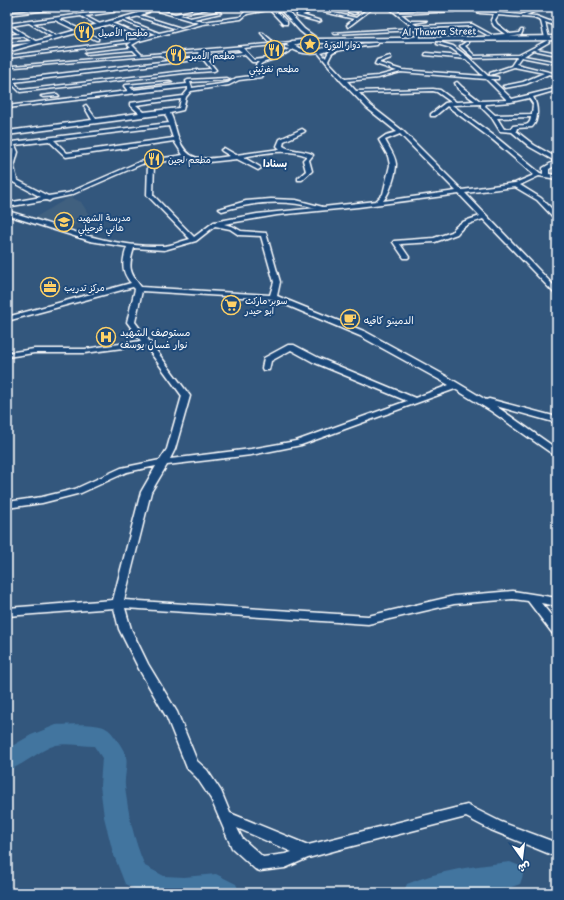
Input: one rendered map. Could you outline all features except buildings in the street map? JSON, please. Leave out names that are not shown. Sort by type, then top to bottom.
[{"type":"main road","points":[[281,7],[302,30],[319,40],[333,44],[332,47]]},
{"type":"main road","points":[[270,8],[287,26]]},
{"type":"main road","name":"Al Thawra Street","points":[[317,51],[332,47],[377,44],[548,40],[557,38]]},
{"type":"main road","name":"Al Thawra Street","points":[[293,41],[454,39],[557,41]]},
{"type":"main road","points":[[293,41],[303,50],[317,51]]},
{"type":"street","points":[[104,7],[128,18]]},
{"type":"street","points":[[132,7],[147,12]]},
{"type":"street","points":[[182,7],[196,11]]},
{"type":"street","points":[[173,17],[213,7]]},
{"type":"street","points":[[281,7],[294,8],[307,12],[299,15]]},
{"type":"street","points":[[336,7],[362,15]]},
{"type":"street","points":[[366,7],[372,7]]},
{"type":"street","points":[[348,26],[372,7]]},
{"type":"street","points":[[390,7],[416,28],[418,37],[404,40]]},
{"type":"street","points":[[468,7],[481,12],[523,15],[557,25]]},
{"type":"street","points":[[523,15],[543,7]]},
{"type":"street","points":[[22,17],[48,14],[70,8]]},
{"type":"street","points":[[7,12],[14,10],[70,8],[81,16],[99,25]]},
{"type":"street","points":[[7,51],[35,42],[128,18],[155,8],[173,17],[180,17],[202,24],[244,23]]},
{"type":"street","points":[[141,56],[130,45],[132,42],[179,28],[240,18],[246,13],[270,8]]},
{"type":"street","points":[[14,10],[30,23],[55,37]]},
{"type":"street","points":[[397,13],[455,10]]},
{"type":"street","points":[[7,26],[113,11]]},
{"type":"street","points":[[326,12],[356,20]]},
{"type":"street","points":[[188,20],[219,13]]},
{"type":"street","points":[[497,13],[493,20],[495,24],[510,36]]},
{"type":"street","points":[[48,14],[97,39]]},
{"type":"street","points":[[286,14],[299,15],[319,21]]},
{"type":"street","points":[[137,15],[179,28]]},
{"type":"street","points":[[122,19],[158,34]]},
{"type":"street","points":[[332,19],[356,20]]},
{"type":"street","points":[[156,21],[164,20]]},
{"type":"street","points":[[390,57],[378,61],[377,64],[401,71],[488,78],[513,66],[520,56],[548,40],[543,20]]},
{"type":"street","points":[[409,22],[431,21]]},
{"type":"street","points":[[108,23],[146,38]]},
{"type":"street","points":[[335,33],[472,25],[491,36],[510,36],[520,34],[522,31]]},
{"type":"street","points":[[7,26],[35,42]]},
{"type":"street","points":[[468,31],[483,30]]},
{"type":"street","points":[[359,32],[364,37]]},
{"type":"street","points":[[417,34],[424,33]]},
{"type":"street","points":[[262,34],[270,41]]},
{"type":"street","points":[[7,36],[23,35]]},
{"type":"street","points":[[454,39],[484,37]]},
{"type":"street","points":[[51,54],[139,40]]},
{"type":"street","points":[[262,46],[262,42],[293,41]]},
{"type":"street","points":[[86,60],[198,50],[271,46],[293,41]]},
{"type":"street","points":[[8,106],[260,76],[262,73],[258,65],[261,62],[279,57],[293,41]]},
{"type":"street","points":[[7,44],[35,42]]},
{"type":"street","points":[[452,47],[462,46],[467,42]]},
{"type":"street","points":[[438,43],[452,47],[467,58],[511,101]]},
{"type":"street","points":[[327,60],[329,54],[338,49],[377,44]]},
{"type":"street","points":[[462,46],[509,91]]},
{"type":"street","points":[[239,47],[243,53],[253,61],[267,60]]},
{"type":"street","points":[[51,54],[63,65],[82,64],[87,63],[84,53],[134,49]]},
{"type":"street","points":[[532,49],[557,54]]},
{"type":"street","points":[[9,81],[20,91],[160,74],[214,70],[198,50]]},
{"type":"street","points":[[317,51],[327,60],[368,107],[401,132],[462,193],[557,293]]},
{"type":"street","points":[[9,81],[243,53]]},
{"type":"street","points":[[7,57],[76,54]]},
{"type":"street","points":[[7,133],[181,109],[189,84],[180,66],[161,54]]},
{"type":"street","points":[[426,54],[467,58],[520,56],[557,63]]},
{"type":"street","points":[[15,66],[58,62]]},
{"type":"street","points":[[34,64],[39,78],[47,88]]},
{"type":"street","points":[[148,64],[160,74]]},
{"type":"street","points":[[513,66],[557,75]]},
{"type":"street","points":[[116,68],[126,78]]},
{"type":"street","points":[[343,80],[378,77],[401,71]]},
{"type":"street","points":[[86,72],[99,82]]},
{"type":"street","points":[[505,87],[524,83],[549,73]]},
{"type":"street","points":[[65,75],[78,85]]},
{"type":"street","points":[[132,92],[124,87],[152,83],[229,84],[238,79]]},
{"type":"street","points":[[457,83],[460,88],[482,103],[502,130],[513,131],[532,146],[555,159],[556,163],[546,168],[546,176]]},
{"type":"street","points":[[36,89],[49,102]]},
{"type":"street","points":[[432,115],[447,104],[511,101],[557,89]]},
{"type":"street","points":[[355,92],[433,90],[438,91],[456,104]]},
{"type":"street","points":[[43,96],[64,94],[71,99]]},
{"type":"street","points":[[540,94],[557,95]]},
{"type":"street","points":[[514,95],[518,100]]},
{"type":"street","points":[[142,114],[132,104],[184,97]]},
{"type":"street","points":[[513,131],[515,127],[530,126],[533,123],[534,104],[531,97]]},
{"type":"street","points":[[447,104],[495,139],[538,175]]},
{"type":"street","points":[[86,106],[95,121]]},
{"type":"street","points":[[166,112],[172,124],[176,139],[186,156]]},
{"type":"street","points":[[494,118],[533,115]]},
{"type":"street","points":[[86,123],[86,128],[91,134]]},
{"type":"street","points":[[9,143],[172,124]]},
{"type":"street","points":[[286,152],[280,146],[282,140],[302,131]]},
{"type":"street","points":[[378,203],[386,194],[393,165],[391,156],[382,140],[388,136],[401,132]]},
{"type":"street","points":[[50,139],[66,155],[176,139]]},
{"type":"street","points":[[9,143],[15,147],[17,153],[12,166],[14,181],[49,199]]},
{"type":"street","points":[[224,150],[234,157],[238,157],[258,168]]},
{"type":"street","points":[[7,205],[49,199],[69,194],[141,163],[186,156],[199,161],[270,152],[303,151],[310,155],[306,160],[309,171],[300,179]]},
{"type":"street","points":[[151,162],[150,196],[194,240]]},
{"type":"street","points":[[7,214],[92,240],[131,246],[164,248],[194,240],[214,224],[283,212],[327,209],[516,185],[524,180],[538,175],[557,177]]},
{"type":"street","points":[[516,185],[539,199],[557,218]]},
{"type":"street","points":[[222,209],[240,203],[276,200],[315,205],[327,209]]},
{"type":"street","points":[[406,257],[396,242],[435,240],[455,233],[458,227],[465,223],[484,217]]},
{"type":"street","points":[[214,224],[232,228],[239,232],[264,234],[277,282],[273,297]]},
{"type":"street","points":[[131,246],[126,262],[127,274],[137,287],[131,322],[186,396],[171,449],[146,492],[118,604],[125,628],[143,666],[173,716],[192,764],[202,774],[216,795],[237,843],[260,864],[285,861],[308,852],[467,811],[496,826],[557,850]]},
{"type":"street","points":[[7,318],[137,287],[273,297],[363,334],[494,409],[557,453]]},
{"type":"street","points":[[7,355],[34,351],[85,351],[146,343]]},
{"type":"street","points":[[266,368],[267,360],[291,347],[316,360],[415,401]]},
{"type":"street","points":[[7,505],[42,500],[78,491],[124,470],[164,462],[251,452],[298,443],[455,386]]},
{"type":"street","points":[[478,400],[557,420]]},
{"type":"street","points":[[7,612],[118,604],[368,620],[454,600],[513,595],[557,602]]},
{"type":"street","points":[[531,598],[557,631]]},
{"type":"street","points":[[226,817],[308,852]]},
{"type":"shaded area","points":[[70,197],[81,202],[89,215],[75,222],[77,224],[71,227],[34,218]]},
{"type":"waterway","points":[[7,761],[39,742],[56,735],[100,736],[114,756],[112,785],[117,817],[126,853],[135,875],[162,889],[184,890],[216,887],[226,893]]},
{"type":"waterway","points":[[417,893],[455,882],[510,875]]},
{"type":"place","name":"مطعم الأصيل","points":[[84,32]]},
{"type":"place","name":"دوار الثورة","points":[[310,44]]},
{"type":"place","name":"مطعم نفرتيتي","points":[[274,50]]},
{"type":"place","name":"مطعم الأمير","points":[[176,55]]},
{"type":"place","name":"مطعم لجين","points":[[154,159]]},
{"type":"place","name":"مدرسة الشهيد هاني قرحيلي","points":[[64,222]]},
{"type":"place","name":"مركز تدريب","points":[[50,287]]},
{"type":"place","name":"سوبر ماركت ابو حيدر","points":[[231,305]]},
{"type":"place","name":"الدمينو كافيه","points":[[350,319]]},
{"type":"place","name":"مستوصف الشهيد نوار غسان يوسف","points":[[106,337]]},
{"type":"district","name":"بسنادا","points":[[275,162]]}]
